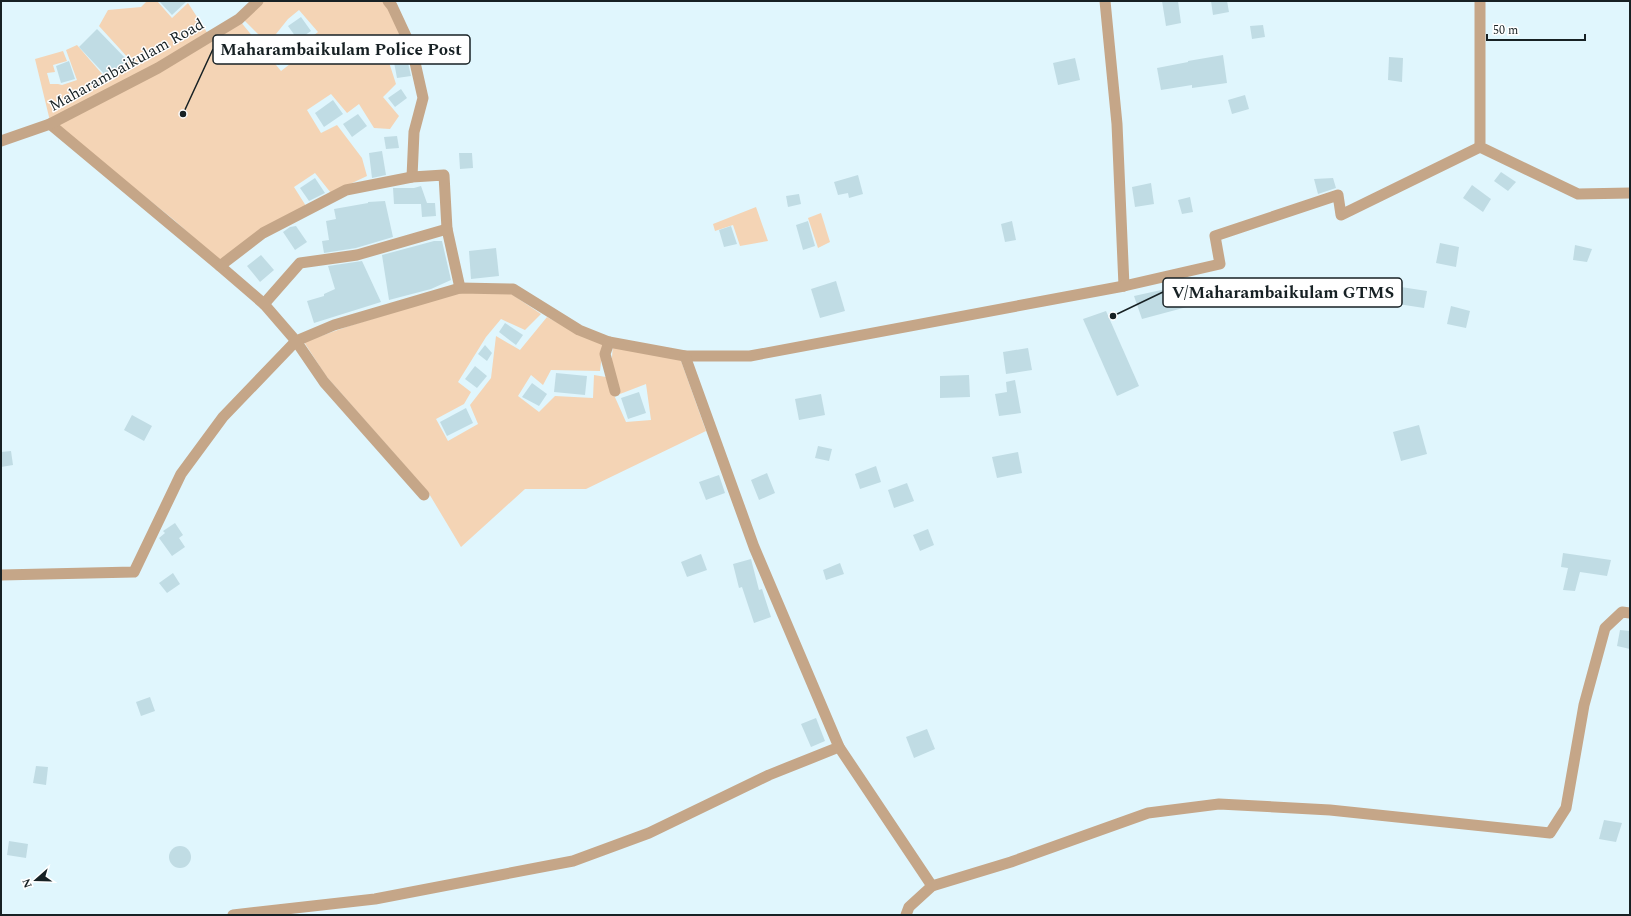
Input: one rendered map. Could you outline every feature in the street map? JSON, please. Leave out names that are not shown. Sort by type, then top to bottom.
[{"type":"street","name":"Maharambaikulam Road","points":[[1,141],[50,124],[158,68],[239,18],[258,1]]},
{"type":"street","points":[[388,1],[392,6],[412,49],[423,98],[414,132],[412,177]]},
{"type":"street","points":[[1105,1],[1117,124],[1124,286]]},
{"type":"street","points":[[1480,1],[1480,148]]},
{"type":"street","points":[[50,124],[264,304],[296,341],[324,382],[424,495]]},
{"type":"street","points":[[1,575],[134,572],[181,474],[223,417],[296,341],[334,325],[460,288],[513,288],[579,330],[609,342],[685,356],[750,356],[1124,286],[1220,264],[1215,236],[1338,195],[1341,215],[1480,148]]},
{"type":"street","points":[[1480,148],[1578,194],[1630,193]]},
{"type":"street","points":[[220,266],[263,233],[346,190],[412,177],[444,175],[447,230],[460,288]]},
{"type":"street","points":[[264,304],[300,263],[357,255],[447,230]]},
{"type":"street","points":[[609,342],[605,354],[615,391]]},
{"type":"street","points":[[685,356],[754,547],[839,747],[932,886]]},
{"type":"street","points":[[906,915],[909,907],[932,886],[1011,862],[1148,813],[1219,804],[1330,810],[1550,833],[1566,808],[1584,705],[1605,628],[1622,612],[1630,613]]},
{"type":"street","points":[[233,915],[375,899],[573,861],[649,833],[769,775],[839,747]]},
{"type":"shaded area","points":[[147,1],[157,1],[172,18],[188,3],[208,34],[157,66],[50,121],[35,59],[63,51],[67,61],[53,65],[55,72],[47,73],[50,84],[62,85],[77,80],[66,50],[77,45],[109,82],[130,60],[99,26],[108,10],[141,7]]},
{"type":"shaded area","points":[[264,1],[383,1],[388,8],[406,47],[387,56],[396,84],[383,97],[399,116],[390,129],[374,128],[359,104],[347,113],[331,94],[307,110],[321,133],[337,125],[362,158],[367,176],[331,193],[315,173],[294,187],[306,206],[221,262],[174,220],[56,125],[240,21],[281,71],[299,57],[300,46],[318,32],[299,10],[288,19],[268,44],[243,19]]},
{"type":"shaded area","points":[[756,207],[768,241],[740,246],[733,225],[715,231],[713,224]]},
{"type":"shaded area","points":[[821,213],[830,242],[818,248],[808,218]]},
{"type":"shaded area","points":[[460,292],[510,293],[541,314],[525,330],[501,319],[486,337],[458,382],[471,392],[464,404],[436,419],[448,441],[478,424],[470,405],[491,378],[496,336],[520,350],[547,317],[575,332],[605,342],[600,371],[551,370],[543,385],[531,375],[518,396],[539,412],[555,396],[593,398],[594,375],[606,377],[626,422],[651,420],[646,384],[620,394],[611,369],[613,345],[680,358],[706,431],[586,489],[525,489],[461,547],[428,492],[326,376],[304,342],[349,326]]},
{"type":"building","points":[[159,1],[187,1],[172,15]]},
{"type":"building","points":[[1162,1],[1178,1],[1181,23],[1166,26]]},
{"type":"building","points":[[1211,1],[1227,1],[1229,12],[1213,15]]},
{"type":"building","points":[[301,17],[311,31],[298,40],[288,26]]},
{"type":"building","points":[[1263,25],[1265,37],[1252,39],[1250,26]]},
{"type":"building","points":[[97,29],[128,61],[109,79],[79,47]]},
{"type":"building","points":[[287,43],[294,54],[278,65],[271,55]]},
{"type":"building","points":[[406,54],[411,76],[397,78],[393,57]]},
{"type":"building","points":[[1223,55],[1227,83],[1192,88],[1192,85],[1161,90],[1157,68]]},
{"type":"building","points":[[1389,57],[1403,58],[1402,82],[1388,80]]},
{"type":"building","points":[[1075,58],[1080,80],[1058,85],[1053,63]]},
{"type":"building","points":[[69,61],[75,79],[61,83],[56,66]]},
{"type":"building","points":[[401,89],[407,98],[395,107],[388,98]]},
{"type":"building","points":[[1245,95],[1249,109],[1232,114],[1228,100]]},
{"type":"building","points":[[333,100],[343,114],[324,127],[315,113]]},
{"type":"building","points":[[358,114],[367,126],[352,137],[343,124]]},
{"type":"building","points":[[397,136],[399,148],[386,149],[384,137]]},
{"type":"building","points":[[382,151],[386,175],[372,178],[369,153]]},
{"type":"building","points":[[459,153],[472,153],[473,168],[460,169]]},
{"type":"building","points":[[1501,172],[1516,182],[1508,191],[1494,181]]},
{"type":"building","points":[[858,175],[863,194],[849,198],[848,193],[838,195],[834,182]]},
{"type":"building","points":[[315,178],[325,193],[309,201],[300,188]]},
{"type":"building","points":[[1333,178],[1336,188],[1318,194],[1314,179]]},
{"type":"building","points":[[1151,183],[1154,204],[1135,207],[1132,187]]},
{"type":"building","points":[[1472,185],[1491,199],[1483,212],[1463,198]]},
{"type":"building","points":[[421,186],[427,203],[435,203],[436,216],[422,217],[421,204],[394,204],[393,188],[414,188]]},
{"type":"building","points":[[799,194],[801,204],[788,207],[786,196]]},
{"type":"building","points":[[1190,197],[1193,212],[1182,214],[1178,200]]},
{"type":"building","points":[[385,201],[393,237],[356,248],[324,253],[322,241],[329,240],[326,221],[336,219],[334,209],[368,202]]},
{"type":"building","points":[[808,221],[815,246],[803,250],[796,225]]},
{"type":"building","points":[[1012,221],[1016,240],[1005,242],[1001,224]]},
{"type":"building","points":[[296,226],[307,242],[295,250],[283,232],[290,227]]},
{"type":"building","points":[[731,226],[737,244],[724,247],[719,230]]},
{"type":"building","points":[[434,241],[442,241],[451,280],[431,289],[389,300],[382,255]]},
{"type":"building","points":[[1440,243],[1459,247],[1456,267],[1436,263]]},
{"type":"building","points":[[1575,245],[1592,249],[1587,262],[1573,260]]},
{"type":"building","points":[[496,248],[499,276],[471,279],[469,251]]},
{"type":"building","points":[[261,255],[274,270],[260,282],[247,266]]},
{"type":"building","points":[[362,261],[381,302],[314,323],[307,301],[324,296],[324,294],[335,289],[328,266]]},
{"type":"building","points":[[836,281],[845,311],[820,318],[811,289]]},
{"type":"building","points":[[1193,283],[1198,304],[1142,319],[1134,296]]},
{"type":"building","points":[[1401,287],[1427,291],[1424,308],[1398,304]]},
{"type":"building","points":[[1451,306],[1470,311],[1466,328],[1447,324]]},
{"type":"building","points":[[1106,311],[1139,386],[1117,396],[1083,319]]},
{"type":"building","points":[[505,323],[523,335],[516,345],[499,332]]},
{"type":"building","points":[[485,345],[492,353],[487,361],[478,354]]},
{"type":"building","points":[[1028,348],[1032,370],[1006,374],[1003,352]]},
{"type":"building","points":[[475,366],[487,376],[477,388],[465,379]]},
{"type":"building","points":[[556,373],[587,376],[585,395],[554,392]]},
{"type":"building","points":[[969,375],[970,397],[940,398],[940,376]]},
{"type":"building","points":[[1015,380],[1021,413],[999,416],[995,394],[1007,392],[1006,382]]},
{"type":"building","points":[[532,383],[547,394],[539,406],[522,397]]},
{"type":"building","points":[[639,392],[646,413],[628,419],[621,398]]},
{"type":"building","points":[[821,394],[825,415],[799,420],[795,399]]},
{"type":"building","points":[[466,408],[473,423],[447,436],[440,422]]},
{"type":"building","points":[[132,415],[152,426],[144,441],[124,430]]},
{"type":"building","points":[[1419,425],[1427,454],[1401,461],[1393,432]]},
{"type":"building","points":[[818,446],[832,449],[829,461],[815,458]]},
{"type":"building","points":[[11,451],[13,465],[1,467],[1,452]]},
{"type":"building","points":[[1018,452],[1022,473],[997,478],[992,457]]},
{"type":"building","points":[[876,466],[881,482],[860,489],[855,474]]},
{"type":"building","points":[[767,473],[775,493],[759,500],[751,480]]},
{"type":"building","points":[[719,475],[725,493],[706,500],[699,482]]},
{"type":"building","points":[[907,483],[914,501],[894,508],[888,490]]},
{"type":"building","points":[[175,523],[183,535],[179,538],[185,547],[172,556],[159,538],[165,533],[163,531]]},
{"type":"building","points":[[928,529],[934,545],[920,551],[913,535]]},
{"type":"building","points":[[1563,553],[1611,560],[1607,576],[1580,572],[1575,591],[1563,590],[1568,568],[1561,567]]},
{"type":"building","points":[[701,554],[707,570],[687,577],[681,562]]},
{"type":"building","points":[[751,559],[759,590],[762,589],[771,617],[754,623],[742,587],[739,588],[733,564]]},
{"type":"building","points":[[840,563],[844,574],[826,580],[823,570]]},
{"type":"building","points":[[173,573],[180,584],[167,593],[159,583]]},
{"type":"building","points":[[1620,630],[1630,631],[1630,649],[1617,646]]},
{"type":"building","points":[[150,697],[155,711],[141,716],[136,702]]},
{"type":"building","points":[[816,718],[825,741],[811,747],[801,724]]},
{"type":"building","points":[[927,729],[935,749],[914,758],[906,737]]},
{"type":"building","points":[[36,766],[48,767],[46,785],[33,783]]},
{"type":"building","points":[[1604,820],[1622,823],[1616,842],[1599,839]]},
{"type":"building","points":[[9,841],[28,844],[26,858],[7,855]]},
{"type":"building","points":[[180,846],[188,849],[191,857],[188,865],[180,868],[172,865],[169,857],[172,849]]},
{"type":"place","name":"Maharambaikulam Police Post","points":[[183,114]]},
{"type":"place","name":"V/Maharambaikulam GTMS","points":[[1113,316]]}]
